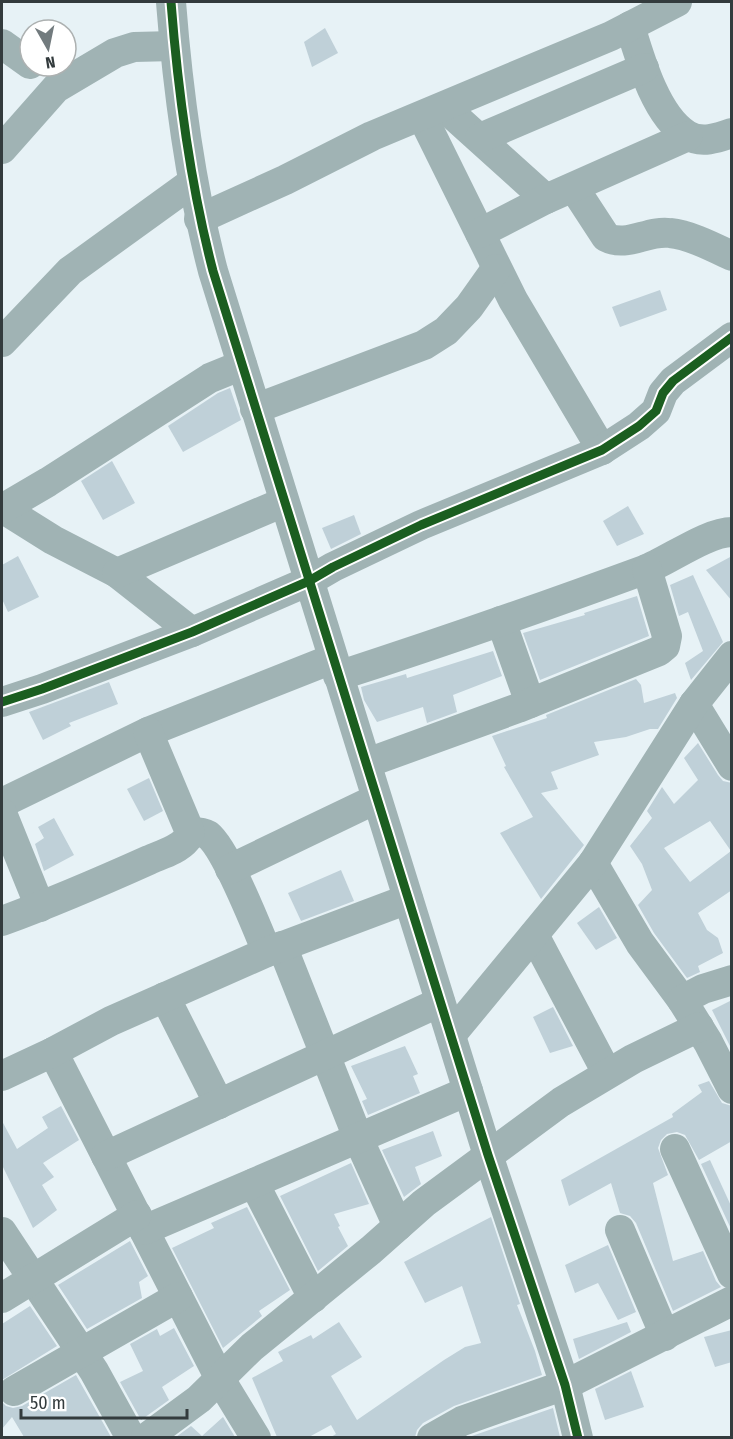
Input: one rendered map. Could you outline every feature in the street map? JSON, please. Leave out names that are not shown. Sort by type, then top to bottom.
[{"type":"street","points":[[171,2],[174,46],[193,182],[199,219],[213,271],[488,1155],[566,1385],[579,1437]]},
{"type":"street","points":[[199,219],[285,180],[372,136],[630,26],[677,2]]},
{"type":"street","points":[[630,26],[651,88],[668,116],[688,136],[703,140],[732,133]]},
{"type":"street","points":[[2,44],[18,56]]},
{"type":"street","points":[[2,149],[56,88],[115,53],[134,47],[174,46]]},
{"type":"street","points":[[480,138],[644,68]]},
{"type":"street","points":[[45,78],[56,88]]},
{"type":"street","points":[[433,111],[480,138],[560,193],[606,237],[614,241],[622,242],[661,233],[671,233],[724,244]]},
{"type":"street","points":[[433,111],[480,233],[496,268],[602,450]]},
{"type":"street","points":[[480,233],[560,193],[688,136]]},
{"type":"street","points":[[2,342],[70,271],[193,182]]},
{"type":"street","points":[[255,409],[424,345],[446,332],[469,307],[496,268]]},
{"type":"street","points":[[2,702],[192,632],[309,581],[421,525],[602,450],[639,426],[656,411],[663,393],[673,381],[732,337]]},
{"type":"street","points":[[192,632],[117,573],[53,540],[2,509],[210,378],[242,365]]},
{"type":"street","points":[[117,573],[284,502]]},
{"type":"street","points":[[2,803],[148,732],[335,668],[501,621],[647,569],[716,535],[732,532]]},
{"type":"street","points":[[367,763],[530,703],[659,651],[665,646],[667,636],[647,569]]},
{"type":"street","points":[[501,621],[530,703]]},
{"type":"street","points":[[451,1035],[592,863],[694,704],[732,656]]},
{"type":"street","points":[[694,704],[730,761]]},
{"type":"street","points":[[2,921],[40,907],[176,847],[186,840],[190,832],[148,732]]},
{"type":"street","points":[[230,869],[376,799]]},
{"type":"street","points":[[2,813],[40,907]]},
{"type":"street","points":[[190,832],[205,833],[213,839],[275,949],[326,1055],[358,1138],[398,1226]]},
{"type":"street","points":[[592,863],[640,943],[699,1027],[732,1089]]},
{"type":"street","points":[[2,1076],[111,1021],[275,949],[408,899]]},
{"type":"street","points":[[534,935],[607,1073]]},
{"type":"street","points":[[682,1000],[703,989],[732,980]]},
{"type":"street","points":[[165,997],[219,1104]]},
{"type":"street","points":[[106,1156],[440,1002]]},
{"type":"street","points":[[2,1232],[80,1352],[147,1436],[199,1399],[252,1347],[424,1203],[488,1155],[561,1102],[607,1073],[699,1027]]},
{"type":"street","points":[[53,1052],[220,1378],[256,1437]]},
{"type":"street","points":[[2,1298],[141,1223],[254,1183],[468,1091]]},
{"type":"street","points":[[675,1149],[732,1274]]},
{"type":"street","points":[[254,1183],[313,1298]]},
{"type":"street","points":[[620,1230],[665,1336]]},
{"type":"street","points":[[14,1391],[178,1298]]},
{"type":"street","points":[[432,1437],[462,1421],[566,1385],[732,1301]]},
{"type":"building","points":[[325,28],[338,53],[312,67],[304,42]]},
{"type":"building","points":[[660,290],[667,310],[620,327],[612,307]]},
{"type":"building","points":[[230,388],[241,420],[183,452],[168,426],[218,393]]},
{"type":"building","points":[[112,461],[135,503],[103,520],[81,481]]},
{"type":"building","points":[[628,506],[644,534],[617,546],[603,521]]},
{"type":"building","points":[[354,515],[361,534],[331,549],[322,528]]},
{"type":"building","points":[[18,556],[39,597],[8,612],[2,599],[2,565]]},
{"type":"building","points":[[732,556],[732,601],[706,570]]},
{"type":"building","points":[[693,575],[723,642],[691,680],[685,663],[703,651],[688,612],[679,616],[670,585]]},
{"type":"building","points":[[637,596],[649,636],[540,680],[523,633],[585,615],[584,613]]},
{"type":"building","points":[[493,651],[502,676],[453,695],[457,712],[427,723],[423,707],[377,722],[364,700],[361,687],[406,674],[407,678]]},
{"type":"building","points":[[636,679],[641,685],[644,703],[675,693],[677,698],[658,729],[594,742],[599,755],[551,772],[558,789],[541,793],[584,845],[541,899],[500,833],[533,817],[504,767],[506,766],[492,736],[547,718],[546,715]]},
{"type":"building","points":[[109,682],[118,704],[69,723],[71,726],[43,740],[29,712]]},
{"type":"building","points":[[698,743],[723,781],[732,783],[732,890],[698,913],[707,930],[718,938],[723,953],[698,966],[700,972],[687,978],[654,933],[638,905],[652,890],[642,864],[630,846],[652,818],[647,811],[662,787],[674,804],[698,780],[684,758]],"holes":[[[710,821],[731,851],[690,882],[664,848]]]},
{"type":"building","points":[[149,778],[163,811],[144,821],[127,789]]},
{"type":"building","points":[[54,818],[74,855],[44,871],[35,844],[44,838],[38,827]]},
{"type":"building","points":[[341,870],[354,901],[301,921],[288,893]]},
{"type":"building","points":[[599,907],[617,938],[596,950],[577,923]]},
{"type":"building","points":[[732,1000],[732,1050],[712,1010]]},
{"type":"building","points":[[553,1007],[573,1046],[550,1053],[533,1017]]},
{"type":"building","points":[[405,1046],[418,1074],[413,1076],[420,1093],[368,1115],[362,1101],[367,1099],[351,1066]]},
{"type":"building","points":[[709,1081],[722,1103],[732,1106],[732,1141],[699,1160],[685,1135],[677,1132],[667,1134],[661,1140],[658,1148],[668,1175],[653,1183],[673,1261],[703,1251],[721,1287],[673,1311],[636,1223],[630,1216],[620,1213],[611,1183],[569,1206],[561,1180],[673,1117],[672,1114],[702,1092],[698,1085]]},
{"type":"building","points":[[61,1106],[79,1140],[43,1163],[54,1177],[42,1185],[57,1210],[33,1228],[2,1165],[2,1121],[17,1149],[48,1128],[42,1117]]},
{"type":"building","points":[[433,1131],[442,1156],[415,1167],[421,1184],[404,1197],[382,1150]]},
{"type":"building","points":[[710,1160],[732,1208],[732,1231],[701,1164]]},
{"type":"building","points":[[351,1163],[369,1204],[334,1214],[348,1246],[318,1271],[280,1196]]},
{"type":"building","points":[[247,1207],[290,1290],[259,1311],[262,1316],[223,1348],[172,1248],[214,1228],[211,1223]]},
{"type":"building","points":[[491,1217],[520,1304],[517,1305],[542,1375],[454,1406],[423,1423],[415,1437],[331,1437],[336,1434],[331,1425],[309,1437],[277,1437],[252,1378],[283,1361],[278,1352],[311,1335],[313,1339],[339,1322],[362,1357],[331,1376],[357,1420],[444,1360],[465,1347],[481,1343],[462,1286],[425,1303],[404,1262]]},
{"type":"building","points":[[130,1241],[148,1276],[139,1282],[142,1298],[87,1329],[58,1285]]},
{"type":"building","points":[[608,1245],[636,1312],[618,1320],[598,1283],[575,1293],[565,1265]]},
{"type":"building","points":[[30,1306],[57,1346],[2,1380],[2,1324]]},
{"type":"building","points":[[627,1322],[631,1332],[579,1359],[573,1339]]},
{"type":"building","points":[[174,1328],[194,1366],[162,1387],[169,1400],[141,1420],[120,1382],[143,1371],[130,1344],[157,1329],[160,1336]]},
{"type":"building","points":[[732,1330],[732,1362],[715,1367],[704,1337]]},
{"type":"building","points":[[631,1371],[644,1407],[605,1420],[595,1389]]},
{"type":"building","points":[[76,1375],[111,1437],[24,1437],[12,1417],[2,1429],[2,1402],[13,1408],[22,1406]]},
{"type":"building","points":[[553,1408],[560,1437],[469,1437]]},
{"type":"building","points":[[223,1417],[235,1437],[176,1437],[191,1426],[202,1436]]},
{"type":"cycle path","points":[[171,2],[186,137],[213,271],[488,1155],[565,1385],[578,1438]]},
{"type":"cycle path","points":[[2,702],[192,632],[309,581],[421,525],[602,450],[639,426],[656,411],[663,393],[673,381],[732,337]]}]
